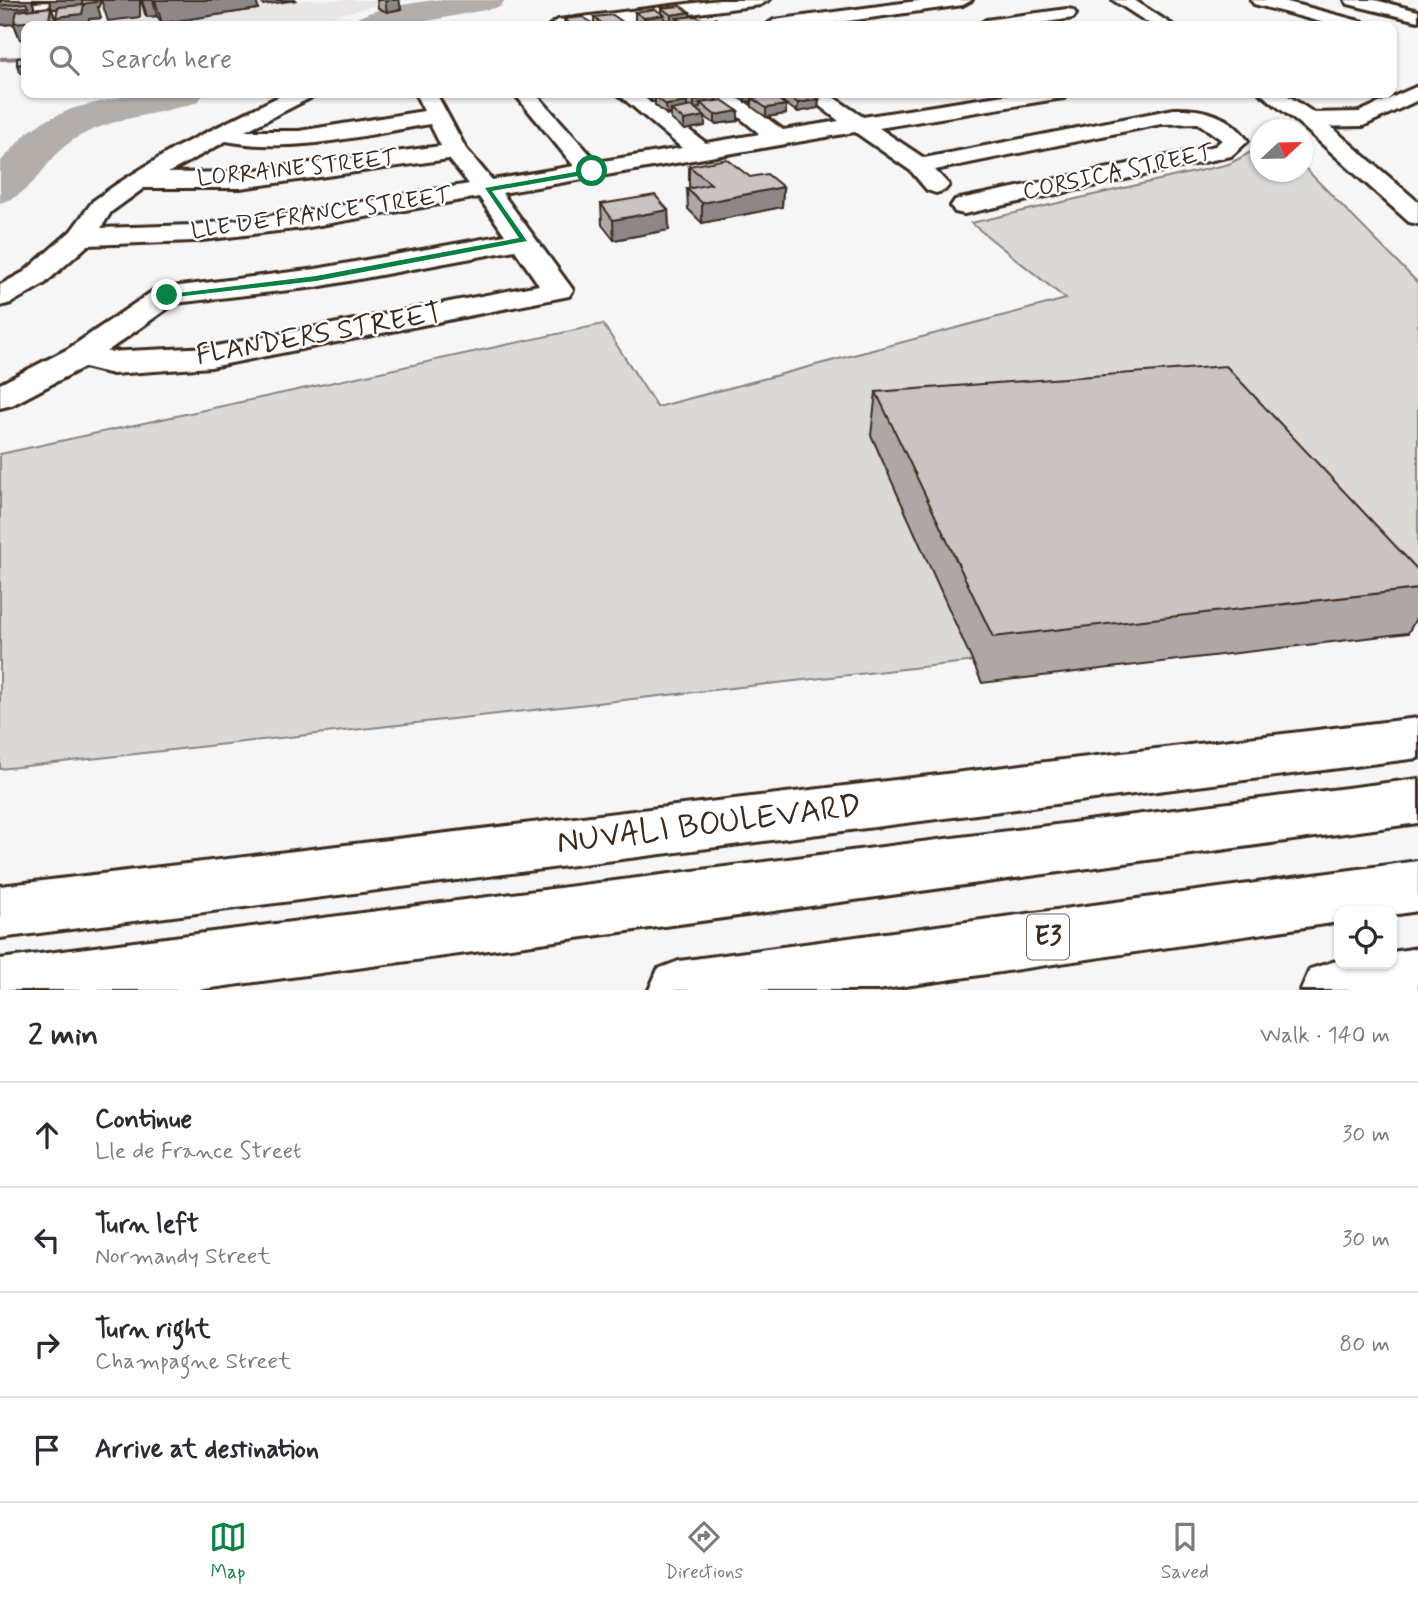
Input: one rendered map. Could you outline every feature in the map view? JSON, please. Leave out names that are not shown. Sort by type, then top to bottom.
[{"type":"main road","points":[[630,21],[689,4],[760,0]]},
{"type":"main road","points":[[810,21],[963,0]]},
{"type":"main road","points":[[1044,0],[1079,21]]},
{"type":"main road","points":[[1122,0],[1158,21]]},
{"type":"main road","points":[[1260,0],[1338,21]]},
{"type":"main road","points":[[1354,0],[1418,16]]},
{"type":"main road","points":[[689,4],[711,21]]},
{"type":"main road","points":[[1017,21],[1067,13]]},
{"type":"main road","points":[[1306,118],[1363,119],[1418,92]]},
{"type":"main road","points":[[0,297],[34,278],[81,237],[102,206],[139,181],[222,133],[292,98]]},
{"type":"main road","points":[[0,398],[80,356],[167,295],[316,278],[524,240],[488,190],[455,151],[428,98]]},
{"type":"main road","points":[[528,98],[592,171]]},
{"type":"main road","points":[[633,98],[701,151]]},
{"type":"main road","points":[[727,98],[779,138]]},
{"type":"main road","points":[[821,98],[920,166]]},
{"type":"main road","name":"LLE DE FRANCE STREET","points":[[81,237],[194,233],[303,220],[1024,98]]},
{"type":"main road","points":[[1277,98],[1306,118],[1418,216]]},
{"type":"main road","name":"CORSICA STREET","points":[[1188,115],[1218,122],[1236,141],[1223,151],[964,215],[920,166],[1161,117],[1188,115]]},
{"type":"main road","points":[[222,133],[243,139],[292,138],[437,116]]},
{"type":"main road","name":"LORRAINE STREET","points":[[139,181],[240,180],[455,151]]},
{"type":"main road","name":"FLANDERS STREET","points":[[80,356],[113,364],[211,357],[558,290],[524,240]]},
{"type":"main road","points":[[1289,755],[1418,712]]},
{"type":"main road","name":"NUVALI BOULEVARD","points":[[0,912],[1418,738]]},
{"type":"main road","points":[[0,988],[1418,802]]},
{"type":"main road","name":"E3","points":[[679,990],[1418,886]]},
{"type":"main road","points":[[1331,990],[1418,976]]},
{"type":"shaded area","points":[[107,0],[398,0],[319,20],[109,21]]},
{"type":"shaded area","points":[[1250,152],[1250,182],[1313,182],[1313,176],[1418,283],[1418,612],[0,769],[0,454],[603,324],[657,407],[1066,299],[971,223],[1229,164]]},
{"type":"building","points":[[82,0],[95,0],[96,2],[82,4]]},
{"type":"building","points":[[26,3],[28,7],[0,9],[0,6]]},
{"type":"building","points":[[84,5],[82,14],[56,17],[58,7]]},
{"type":"building","points":[[680,6],[690,12],[671,15],[661,8]]},
{"type":"building","points":[[51,7],[49,20],[14,23],[17,11]]},
{"type":"building","points":[[655,9],[664,15],[644,18],[635,12]]},
{"type":"building","points":[[613,15],[621,21],[599,21],[594,17]]},
{"type":"building","points":[[696,16],[703,20],[682,21],[677,18]]},
{"type":"building","points":[[583,17],[589,21],[567,21],[564,19]]},
{"type":"building","points":[[715,18],[720,21],[697,21]]},
{"type":"building","points":[[657,98],[682,98],[687,102],[666,105]]},
{"type":"building","points":[[752,98],[776,98],[786,105],[766,108]]},
{"type":"building","points":[[790,98],[819,99],[798,103]]},
{"type":"building","points":[[722,100],[738,111],[715,115],[700,103]]},
{"type":"building","points":[[692,106],[705,116],[684,120],[671,110]]},
{"type":"building","points":[[727,159],[750,177],[767,174],[783,187],[702,203],[687,189],[711,184],[689,166]]},
{"type":"building","points":[[655,195],[668,210],[613,220],[601,204]]},
{"type":"building","points":[[1226,366],[1418,570],[1418,589],[993,637],[876,392]]},
{"type":"waterway","points":[[382,21],[488,0]]},
{"type":"waterway","points":[[0,59],[21,58]]},
{"type":"waterway","points":[[0,188],[59,130],[89,117],[167,98]]},
{"type":"route","points":[[167,295],[316,278],[524,240],[488,190],[592,171]]}]
